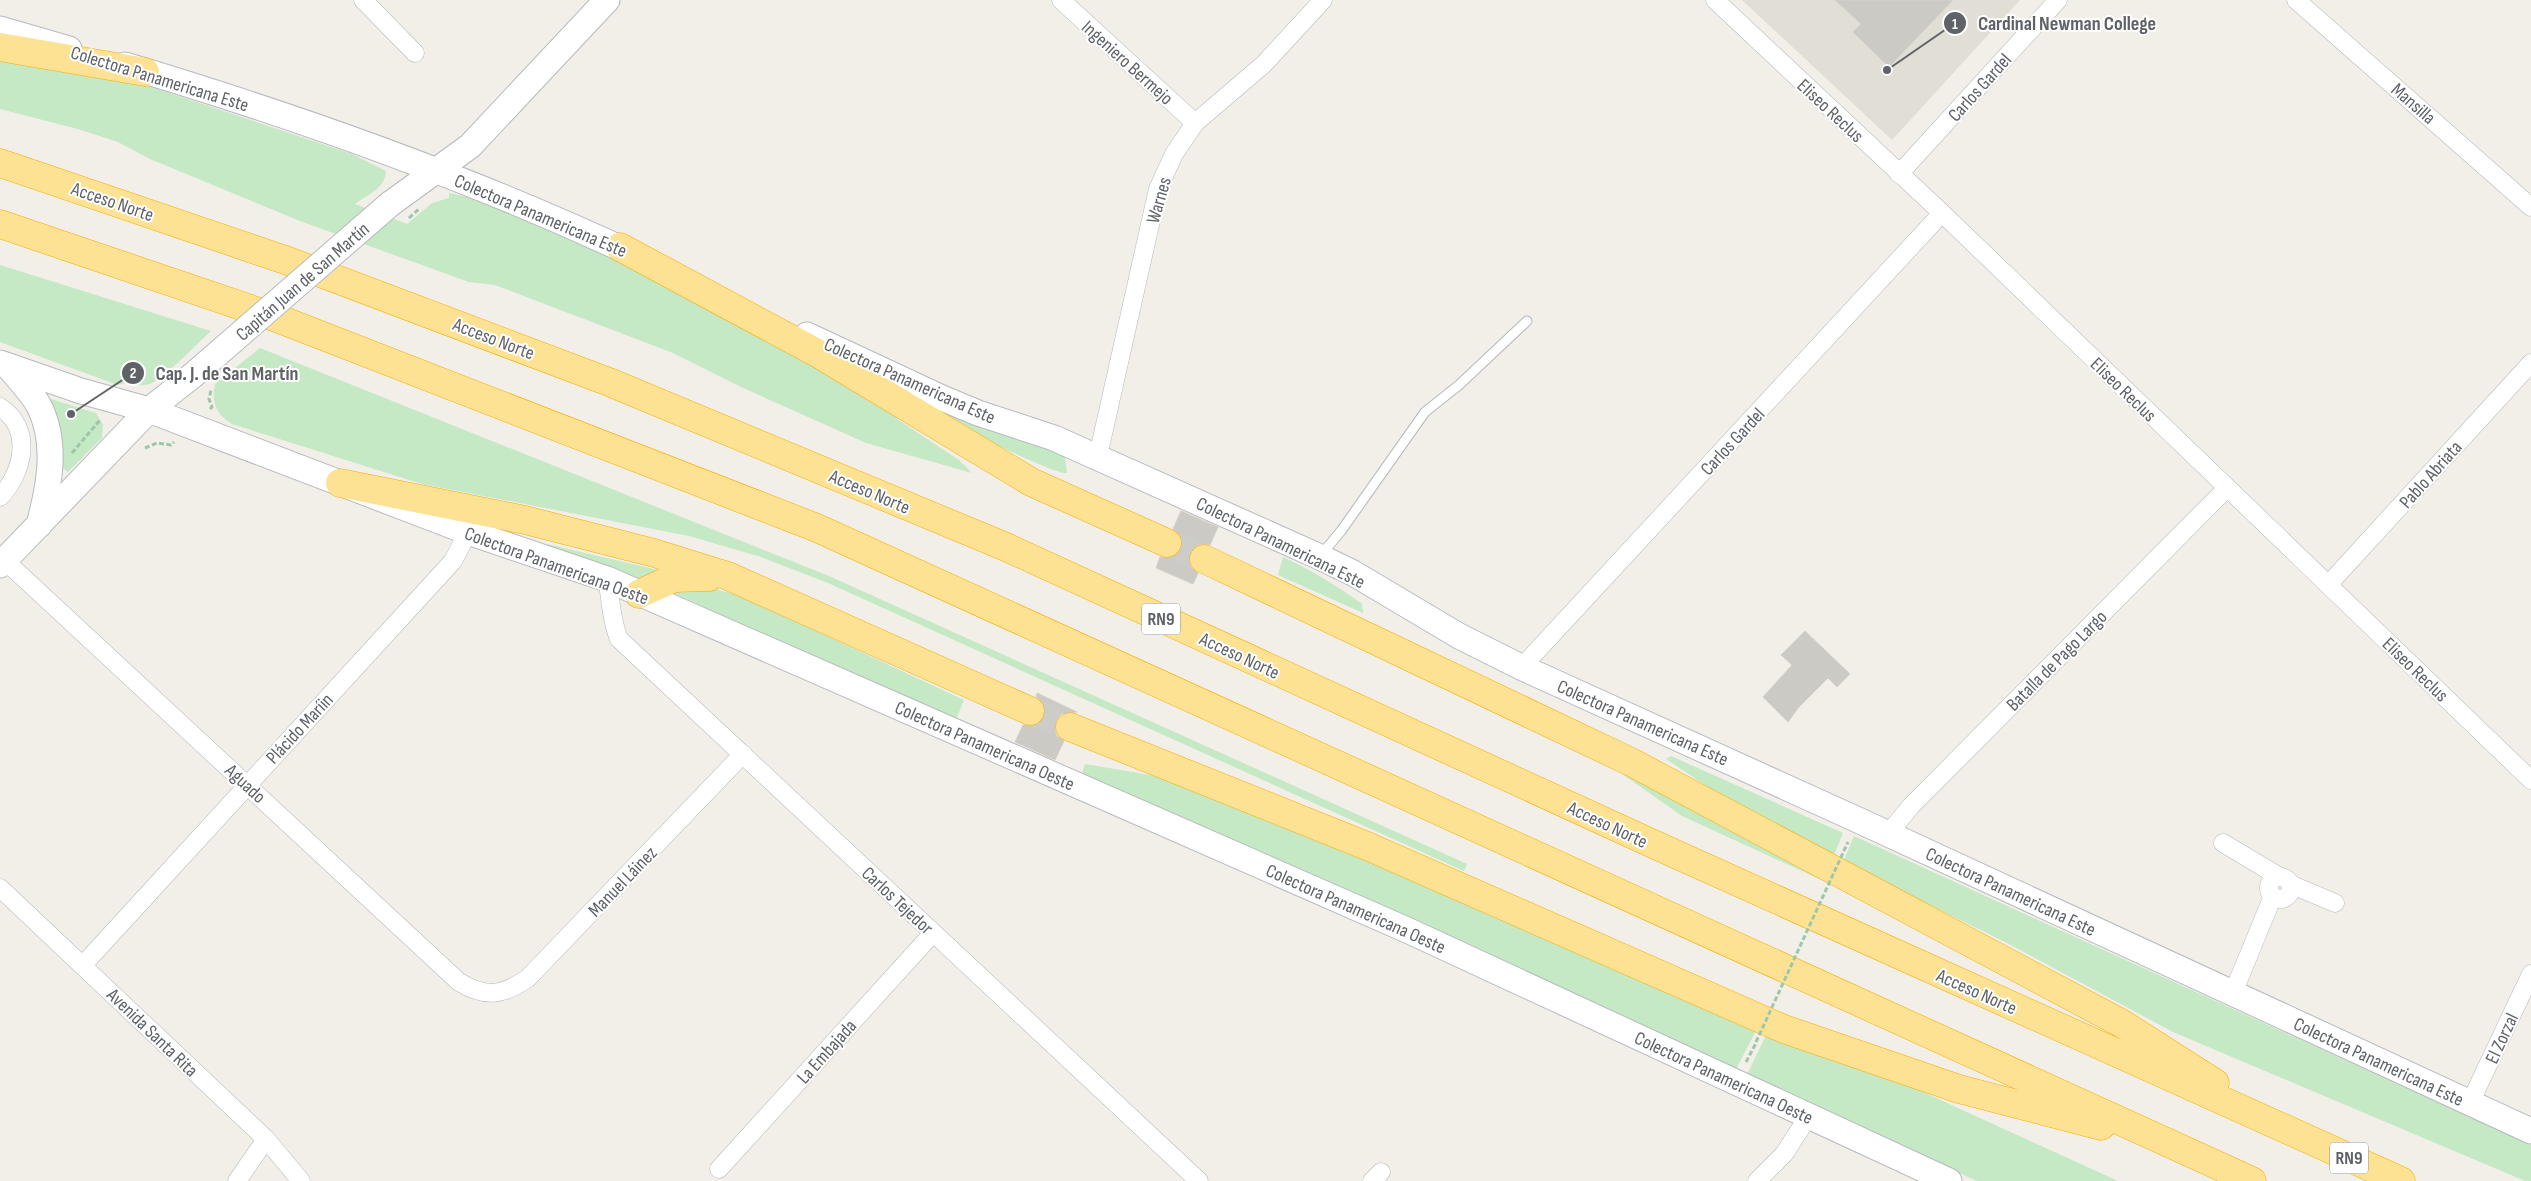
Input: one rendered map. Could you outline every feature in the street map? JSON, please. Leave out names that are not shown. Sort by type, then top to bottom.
[{"type":"highway","points":[[0,47],[146,72]]},
{"type":"highway","name":"Acceso Norte","points":[[0,163],[292,262],[608,382],[1006,548],[1650,844],[2401,1181]]},
{"type":"highway","points":[[0,224],[159,276],[302,328],[817,528],[2252,1181]]},
{"type":"highway","points":[[620,247],[819,354],[1031,482],[1166,543]]},
{"type":"highway","points":[[340,483],[526,520],[654,553],[728,576],[1030,710]]},
{"type":"highway","points":[[1204,559],[1631,762],[2121,1023],[2296,1135]]},
{"type":"highway","points":[[639,594],[674,578],[728,576]]},
{"type":"highway","points":[[1070,727],[1367,846],[1784,1029],[1959,1089],[2173,1145]]},
{"type":"street","points":[[363,0],[415,53]]},
{"type":"street","name":"Capitán Juan de San Martín","points":[[2,560],[39,525],[149,410],[192,376],[390,204],[470,146],[607,0]]},
{"type":"street","name":"Ingeniero Bermejo","points":[[1060,0],[1195,123]]},
{"type":"street","name":"Warnes","points":[[1098,456],[1158,190],[1174,154],[1195,123],[1264,64],[1323,0]]},
{"type":"street","name":"Eliseo Reclus","points":[[1715,0],[1942,213],[2531,780]]},
{"type":"street","name":"Carlos Gardel","points":[[1899,174],[2058,0]]},
{"type":"street","name":"Mansilla","points":[[2296,0],[2531,207]]},
{"type":"street","name":"Colectora Panamericana Este","points":[[0,28],[146,72],[332,133],[552,216],[942,398],[978,413],[1054,438],[1098,456],[1320,557],[1353,573],[1451,631],[1522,667],[2531,1131]]},
{"type":"street","name":"Carlos Gardel","points":[[1522,667],[1942,213]]},
{"type":"street","name":"Pablo Abriata","points":[[2328,585],[2531,363]]},
{"type":"street","points":[[4,364],[39,406],[48,435],[50,464],[45,502],[39,525]]},
{"type":"street","name":"Colectora Panamericana Oeste","points":[[4,364],[149,410],[468,532],[607,579],[1407,930],[1949,1181]]},
{"type":"street","points":[[0,407],[12,414],[18,424],[21,443],[21,457],[16,474],[0,497]]},
{"type":"street","name":"Batalla de Pago Largo","points":[[1888,834],[1911,806],[2227,488]]},
{"type":"street","name":"Plácido Maríin","points":[[83,965],[453,561],[468,532]]},
{"type":"street","name":"Aguado","points":[[2,560],[247,784],[459,982],[475,991],[492,994]]},
{"type":"street","name":"Carlos Tejedor","points":[[607,579],[613,610],[613,626],[619,639],[1199,1181]]},
{"type":"street","points":[[613,610],[618,599],[623,596],[639,594]]},
{"type":"street","name":"Manuel Láinez","points":[[492,994],[514,988],[528,978],[743,754]]},
{"type":"street","points":[[2223,843],[2285,880],[2335,903]]},
{"type":"street","points":[[2233,993],[2273,896],[2269,891],[2269,884],[2273,879],[2285,880]]},
{"type":"street","name":"Avenida Santa Rita","points":[[0,888],[266,1139],[301,1181]]},
{"type":"street","name":"La Embajada","points":[[719,1169],[933,933]]},
{"type":"street","name":"El Zorzal","points":[[2470,1103],[2531,974]]},
{"type":"street","points":[[1757,1181],[1784,1154],[1808,1117]]},
{"type":"street","points":[[237,1181],[266,1139]]},
{"type":"lane","points":[[1320,557],[1341,531],[1425,412],[1459,385],[1527,321]]},
{"type":"path","points":[[1756,1042],[1848,842]]},
{"type":"shaded area","points":[[1742,0],[2020,0],[1892,140]]},
{"type":"green space","points":[[0,59],[149,86],[352,154],[386,171],[383,182],[379,187],[355,204],[407,224],[432,203],[449,198],[449,193],[509,209],[538,221],[595,247],[894,410],[897,419],[959,460],[972,473],[866,443],[741,387],[673,353],[495,285],[469,282],[300,221],[150,159],[118,142],[78,129],[0,109]]},
{"type":"green space","points":[[0,265],[211,331],[158,380],[147,385],[126,383],[118,385],[0,342]]},
{"type":"green space","points":[[260,348],[829,576],[1467,864],[1464,871],[828,583],[761,557],[689,536],[422,484],[232,424],[222,416],[216,407],[214,402],[215,384]]},
{"type":"green space","points":[[51,399],[96,413],[103,425],[102,438],[68,472],[60,466],[48,404]]},
{"type":"green space","points":[[932,406],[1064,451],[1067,473],[1043,466],[958,426],[930,412]]},
{"type":"green space","points":[[547,544],[662,571],[636,582],[548,551]]},
{"type":"green space","points":[[1283,557],[1333,584],[1362,604],[1363,613],[1278,575]]},
{"type":"green space","points":[[696,584],[741,596],[964,700],[955,722],[667,590]]},
{"type":"green space","points":[[1671,756],[1843,833],[1832,860],[1714,791],[1666,759]]},
{"type":"green space","points":[[1085,764],[1156,776],[1263,815],[1759,1025],[1735,1071],[1081,777]]},
{"type":"green space","points":[[1608,764],[1898,915],[1682,816]]},
{"type":"green space","points":[[1854,836],[2531,1145],[2531,1181],[2525,1181],[2173,1032],[2007,943],[1843,862]]},
{"type":"green space","points":[[1768,1031],[1923,1092],[2118,1181],[1977,1181],[1746,1077]]},
{"type":"building","points":[[1835,0],[1953,0],[1889,67],[1853,32],[1861,24]]},
{"type":"building","points":[[1181,511],[1218,527],[1210,545],[1202,544],[1196,546],[1190,553],[1189,561],[1191,567],[1198,573],[1193,584],[1156,568],[1160,557],[1169,558],[1176,556],[1181,550],[1182,541],[1179,534],[1173,529]]},
{"type":"building","points":[[1805,631],[1850,674],[1837,687],[1828,678],[1799,707],[1788,722],[1763,697],[1792,665],[1781,655]]},
{"type":"building","points":[[1037,693],[1077,712],[1061,714],[1056,721],[1055,730],[1057,736],[1064,741],[1055,760],[1015,742],[1023,725],[1032,726],[1039,724],[1044,718],[1045,709],[1042,701],[1036,697]]},
{"type":"tunnel","points":[[1167,543],[1204,559]]},
{"type":"tunnel","points":[[1030,711],[1070,727]]},
{"type":"place","name":"Cardinal Newman College","points":[[1887,70]]},
{"type":"place","name":"Cap. J. de San Martín","points":[[71,414]]}]
